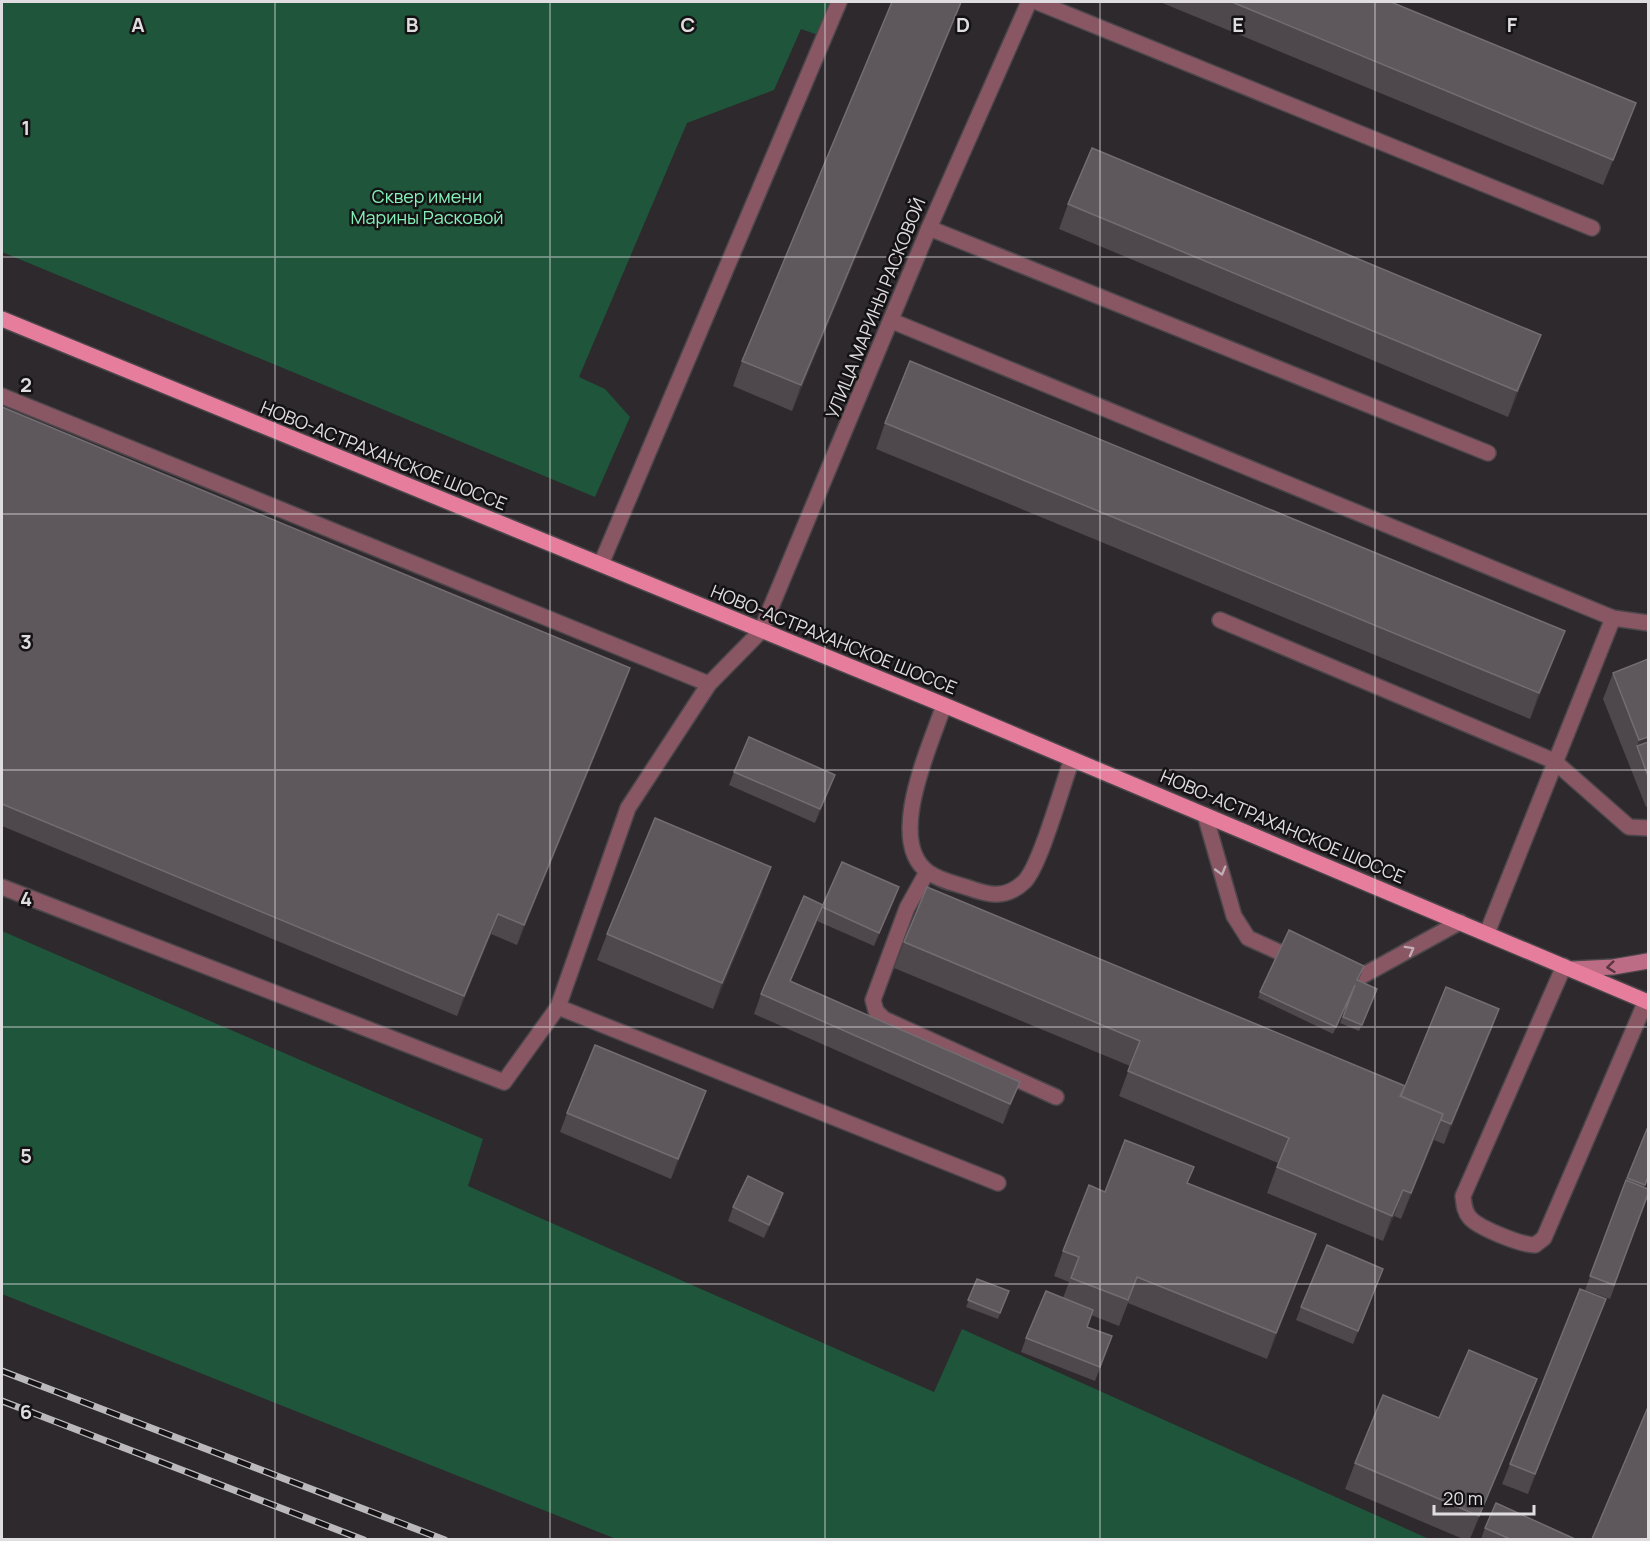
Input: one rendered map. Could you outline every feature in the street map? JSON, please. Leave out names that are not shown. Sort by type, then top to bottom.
[{"type":"main road","name":"НОВО-АСТРАХАНСКОЕ ШОССЕ","points":[[2,319],[944,705],[1647,1002]]},
{"type":"main road","points":[[1568,968],[1613,967],[1648,961]]},
{"type":"street","points":[[601,564],[839,2]]},
{"type":"street","name":"УЛИЦА МАРИНЫ РАСКОВОЙ","points":[[761,631],[929,228],[1029,2]]},
{"type":"street","points":[[1037,2],[1592,228]]},
{"type":"street","points":[[929,228],[1488,453]]},
{"type":"street","points":[[892,321],[1613,618],[1648,623]]},
{"type":"street","points":[[2,396],[709,684]]},
{"type":"street","points":[[1487,933],[1613,618]]},
{"type":"street","points":[[1220,620],[1554,761],[1629,827],[1648,828]]},
{"type":"street","points":[[2,887],[504,1082],[558,1007],[628,808],[709,684],[761,631]]},
{"type":"street","points":[[944,705],[916,788],[909,822],[910,845],[917,860],[927,872],[993,897],[1010,892],[1026,881],[1041,850],[1072,759]]},
{"type":"street","points":[[1205,815],[1234,916],[1248,938],[1279,952]]},
{"type":"street","points":[[927,872],[907,908],[876,990],[873,1000],[876,1011],[884,1019],[1056,1097]]},
{"type":"street","points":[[1360,977],[1460,922]]},
{"type":"street","points":[[1568,968],[1463,1196],[1464,1209],[1471,1220],[1523,1245],[1534,1245],[1544,1238],[1647,1002]]},
{"type":"street","points":[[558,1007],[998,1183]]},
{"type":"green space","name":"Сквер имени Марины Расковой","points":[[2,2],[834,2],[821,36],[801,29],[774,90],[687,123],[579,377],[605,389],[630,417],[595,497],[2,252]]},
{"type":"green space","points":[[2,931],[483,1139],[468,1186],[934,1392],[962,1329],[1429,1539],[616,1539],[2,1294]]},
{"type":"building","points":[[892,2],[961,2],[801,385],[742,361]]},
{"type":"building","points":[[1232,2],[1391,2],[1636,103],[1613,160]]},
{"type":"building","points":[[1092,148],[1541,335],[1517,391],[1068,204]]},
{"type":"building","points":[[910,361],[1565,631],[1539,693],[885,423]]},
{"type":"building","points":[[2,407],[630,668],[524,925],[498,914],[464,996],[2,804]]},
{"type":"building","points":[[1648,659],[1648,737],[1639,740],[1613,673]]},
{"type":"building","points":[[749,737],[835,775],[820,809],[734,772]]},
{"type":"building","points":[[1648,742],[1648,776],[1637,746]]},
{"type":"building","points":[[655,818],[771,867],[722,983],[607,934]]},
{"type":"building","points":[[842,862],[899,887],[879,933],[822,907]]},
{"type":"building","points":[[927,887],[1405,1086],[1400,1096],[1443,1114],[1411,1193],[1403,1190],[1392,1216],[1277,1167],[1289,1138],[1128,1071],[1140,1041],[904,942]]},
{"type":"building","points":[[804,896],[823,905],[790,981],[1020,1082],[1010,1104],[761,994]]},
{"type":"building","points":[[1289,930],[1364,966],[1357,980],[1377,989],[1362,1025],[1343,1017],[1355,985],[1336,1027],[1260,992]]},
{"type":"building","points":[[1446,987],[1499,1009],[1451,1124],[1441,1120],[1443,1114],[1401,1096]]},
{"type":"building","points":[[595,1045],[706,1091],[678,1159],[567,1113]]},
{"type":"building","points":[[1647,1129],[1648,1177],[1645,1185],[1627,1178]]},
{"type":"building","points":[[1125,1140],[1194,1167],[1187,1183],[1316,1234],[1276,1333],[1137,1277],[1128,1300],[1071,1278],[1079,1257],[1063,1251],[1089,1185],[1105,1192]]},
{"type":"building","points":[[748,1176],[783,1193],[769,1225],[733,1207]]},
{"type":"building","points":[[1626,1180],[1648,1189],[1648,1194],[1614,1285],[1590,1276]]},
{"type":"building","points":[[1327,1245],[1383,1269],[1358,1331],[1301,1307]]},
{"type":"building","points":[[977,1279],[1009,1291],[1000,1313],[968,1300]]},
{"type":"building","points":[[1580,1289],[1606,1299],[1535,1474],[1510,1464]]},
{"type":"building","points":[[1046,1291],[1093,1310],[1087,1327],[1112,1336],[1100,1367],[1026,1338]]},
{"type":"building","points":[[1469,1350],[1537,1379],[1479,1516],[1355,1463],[1383,1395],[1439,1418]]},
{"type":"building","points":[[1648,1407],[1648,1539],[1592,1539]]},
{"type":"building","points":[[1496,1503],[1575,1539],[1510,1539],[1485,1528]]},
{"type":"railway","points":[[2,1371],[445,1540]]},
{"type":"railway","points":[[2,1401],[364,1540]]}]
